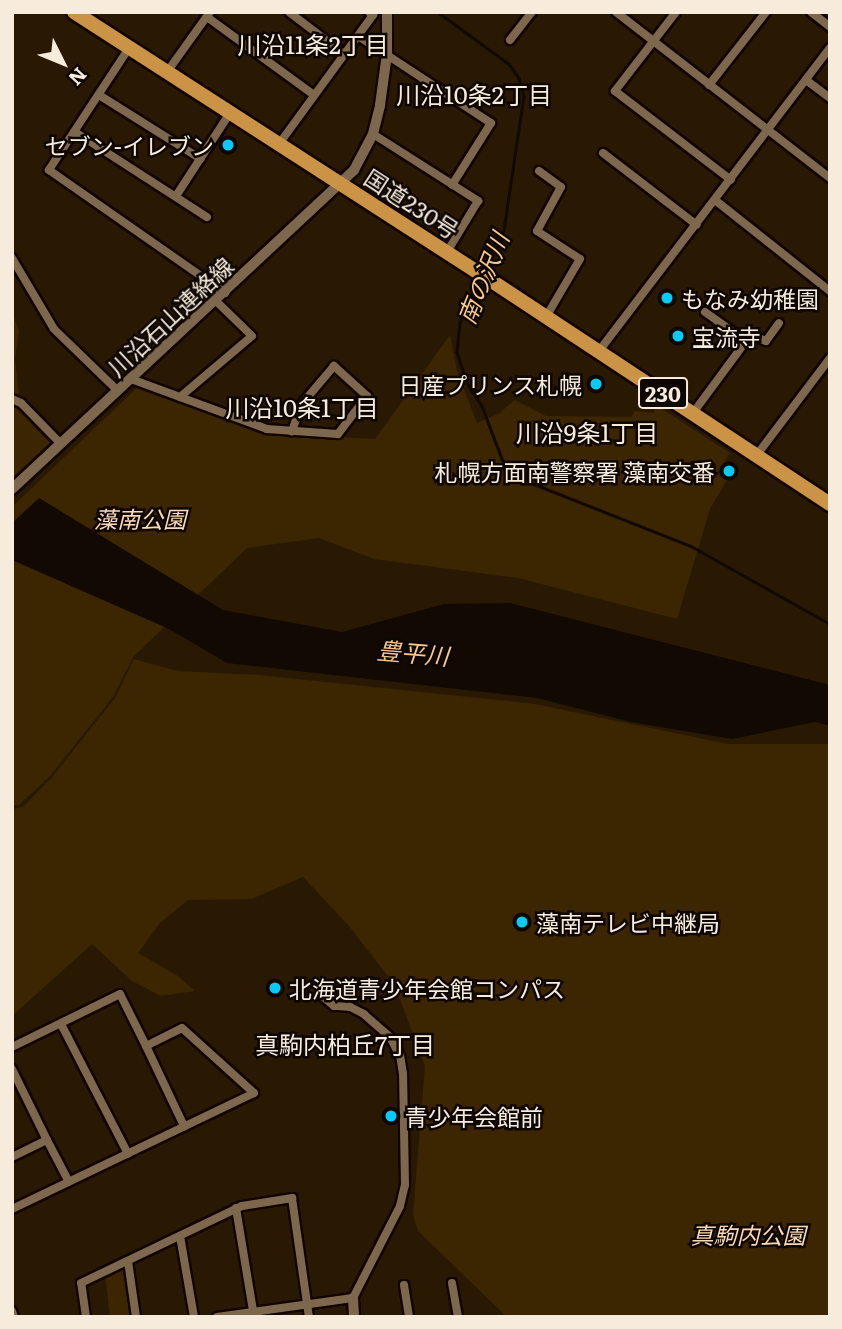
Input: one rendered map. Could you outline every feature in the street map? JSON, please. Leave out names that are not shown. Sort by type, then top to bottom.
[{"type":"highway","name":"国道230号","points":[[80,14],[830,504]]},
{"type":"street","points":[[289,12],[344,54]]},
{"type":"street","points":[[279,144],[373,15],[369,12]]},
{"type":"street","name":"川沿石山連絡線","points":[[12,489],[354,170],[373,135],[387,54],[387,12]]},
{"type":"street","points":[[510,40],[532,12]]},
{"type":"street","points":[[616,12],[830,178]]},
{"type":"street","points":[[676,12],[615,91],[730,180]]},
{"type":"street","points":[[709,85],[765,12]]},
{"type":"street","points":[[811,12],[830,27]]},
{"type":"street","points":[[167,72],[209,15],[314,95]]},
{"type":"street","points":[[358,36],[491,123],[452,185]]},
{"type":"street","points":[[599,351],[830,47]]},
{"type":"street","points":[[129,48],[49,170],[225,293]]},
{"type":"street","points":[[806,80],[830,99]]},
{"type":"street","points":[[99,95],[201,159]]},
{"type":"street","points":[[176,197],[230,113]]},
{"type":"street","points":[[75,132],[207,217]]},
{"type":"street","points":[[373,135],[478,201],[446,252]]},
{"type":"street","points":[[603,153],[697,225]]},
{"type":"street","points":[[540,171],[561,187],[537,230],[580,259],[546,317]]},
{"type":"street","points":[[715,200],[830,291]]},
{"type":"street","points":[[13,261],[54,329],[118,391]]},
{"type":"street","points":[[180,397],[252,336],[216,301]]},
{"type":"street","points":[[705,312],[746,341]]},
{"type":"street","points":[[693,413],[746,341],[754,336],[766,341],[779,323]]},
{"type":"street","points":[[756,456],[830,358]]},
{"type":"street","points":[[131,379],[267,429],[292,431],[338,434],[367,396],[334,366],[301,405],[292,431]]},
{"type":"street","points":[[12,399],[21,403],[61,444]]},
{"type":"street","points":[[12,1047],[120,994],[184,1126]]},
{"type":"street","points":[[322,996],[334,1006],[357,1009],[384,1031],[396,1047],[403,1074],[403,1196],[353,1298],[354,1317]]},
{"type":"street","points":[[61,1024],[128,1154]]},
{"type":"street","points":[[12,1209],[254,1093],[182,1028],[146,1046]]},
{"type":"street","points":[[12,1069],[69,1182]]},
{"type":"street","points":[[12,1157],[47,1140]]},
{"type":"street","points":[[86,1317],[81,1283],[236,1208],[272,1199],[292,1198],[309,1317]]},
{"type":"street","points":[[236,1208],[254,1314]]},
{"type":"street","points":[[180,1236],[194,1317]]},
{"type":"street","points":[[128,1261],[136,1317]]},
{"type":"street","points":[[452,1283],[458,1317]]},
{"type":"street","points":[[404,1284],[409,1317]]},
{"type":"street","points":[[217,1317],[254,1314],[353,1298]]},
{"type":"street","points":[[12,1311],[15,1317]]},
{"type":"green space","points":[[12,312],[19,331],[15,358],[19,396],[12,394]]},
{"type":"green space","name":"藻南公園","points":[[450,335],[457,371],[477,423],[498,414],[515,400],[546,416],[631,417],[635,411],[654,413],[656,405],[730,453],[717,473],[727,480],[710,509],[677,619],[518,578],[374,559],[319,538],[247,548],[133,657],[113,697],[50,776],[19,805],[12,805],[12,507],[140,385],[231,418],[323,436],[375,439]]},
{"type":"green space","points":[[12,402],[54,441],[12,479]]},
{"type":"green space","name":"真駒内公園","points":[[134,659],[177,671],[259,675],[535,704],[728,744],[830,744],[830,1317],[507,1317],[418,1231],[413,1215],[425,1066],[394,984],[349,926],[303,877],[251,899],[188,900],[160,923],[138,953],[178,976],[195,991],[161,996],[132,981],[92,944],[12,1016],[12,809],[23,807],[53,776],[115,698]]},
{"type":"green space","points":[[124,1265],[129,1266],[135,1317],[110,1317],[105,1274]]},
{"type":"water","name":"豊平川","points":[[39,498],[223,610],[342,632],[444,604],[510,603],[830,685],[830,726],[815,722],[732,739],[631,722],[537,698],[227,663],[169,629],[12,560],[12,523]]},
{"type":"waterway","name":"南の沢川","points":[[438,12],[509,64],[519,78],[524,96],[503,236],[485,271]]},
{"type":"waterway","name":"南の沢川","points":[[480,280],[460,323],[457,352],[467,383],[482,406],[502,459],[513,472],[529,482],[691,546],[830,624]]},
{"type":"place","name":"セブン-イレブン","points":[[228,145]]},
{"type":"place","name":"もなみ幼稚園","points":[[667,298]]},
{"type":"place","name":"宝流寺","points":[[678,336]]},
{"type":"place","name":"日産プリンス札幌","points":[[596,384]]},
{"type":"place","name":"札幌方面南警察署 藻南交番","points":[[729,471]]},
{"type":"place","name":"藻南テレビ中継局","points":[[522,922]]},
{"type":"place","name":"北海道青少年会館コンパス","points":[[275,988]]},
{"type":"place","name":"青少年会館前","points":[[391,1116]]},
{"type":"district","name":"川沿11条2丁目","points":[[313,44]]},
{"type":"district","name":"川沿10条2丁目","points":[[474,94]]},
{"type":"district","name":"川沿10条1丁目","points":[[302,407]]},
{"type":"district","name":"川沿9条1丁目","points":[[587,432]]},
{"type":"district","name":"真駒内柏丘7丁目","points":[[345,1044]]}]
